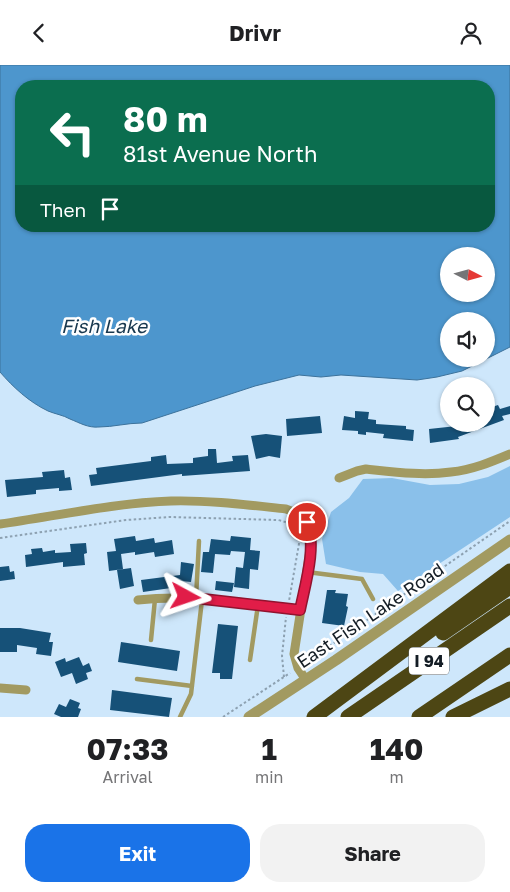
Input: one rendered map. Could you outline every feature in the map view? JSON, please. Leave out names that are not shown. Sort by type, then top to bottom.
[{"type":"highway","points":[[314,717],[510,571]]},
{"type":"highway","points":[[344,695],[370,683],[510,587]]},
{"type":"highway","name":"I 94","points":[[348,717],[510,606]]},
{"type":"highway","name":"I 94","points":[[419,717],[510,655]]},
{"type":"highway","points":[[453,717],[510,689]]},
{"type":"street","points":[[339,478],[366,469],[430,474],[451,472],[472,468],[510,454]]},
{"type":"street","points":[[0,524],[173,501],[221,503],[286,509],[294,512],[307,522],[312,538],[294,654],[298,668],[306,680]]},
{"type":"street","name":"East Fish Lake Road","points":[[249,717],[510,540]]},
{"type":"street","points":[[138,600],[199,598],[300,610]]},
{"type":"street","points":[[0,687],[26,689]]},
{"type":"lane","points":[[180,717],[191,694],[192,686],[199,598],[199,541]]},
{"type":"lane","points":[[307,572],[362,579],[373,599]]},
{"type":"lane","points":[[151,640],[156,606],[155,598]]},
{"type":"lane","points":[[250,660],[258,605]]},
{"type":"lane","points":[[137,679],[192,686]]},
{"type":"path","points":[[0,538],[126,520],[162,517],[278,520],[292,524],[298,531],[300,538],[288,603]]},
{"type":"path","points":[[305,663],[510,521]]},
{"type":"path","points":[[284,677],[283,641],[286,614]]},
{"type":"path","points":[[223,717],[291,673]]},
{"type":"shaded area","points":[[510,466],[510,517],[398,591],[383,574],[360,572],[326,564],[322,539],[331,512],[349,498],[363,479],[392,478],[430,485],[459,484],[488,477]]},
{"type":"water","name":"Fish Lake","points":[[0,65],[510,65],[510,347],[495,354],[495,312],[440,312],[440,367],[470,367],[462,371],[437,377],[417,380],[341,375],[321,377],[299,375],[255,386],[142,423],[104,427],[81,424],[65,416],[48,411],[22,394],[0,372]]},
{"type":"building","points":[[498,405],[500,409],[510,406],[510,414],[502,416],[504,420],[495,423],[495,406]]},
{"type":"building","points":[[355,411],[369,412],[368,419],[376,420],[376,424],[406,426],[406,429],[414,430],[413,441],[383,438],[384,434],[366,432],[366,435],[358,434],[358,431],[342,430],[344,416],[355,418]]},
{"type":"building","points":[[320,416],[322,433],[287,436],[286,419]]},
{"type":"building","points":[[440,428],[440,432],[472,432],[458,437],[459,439],[430,443],[429,429]]},
{"type":"building","points":[[266,434],[282,436],[280,458],[269,456],[256,459],[251,436]]},
{"type":"building","points":[[208,449],[216,449],[217,463],[233,461],[232,456],[248,455],[250,471],[182,476],[182,474],[91,486],[89,475],[97,474],[96,468],[151,461],[151,457],[166,455],[167,464],[193,463],[193,458],[208,456]]},
{"type":"building","points":[[64,470],[65,478],[70,477],[72,490],[59,491],[59,488],[36,490],[36,494],[7,497],[5,480],[43,477],[42,472]]},
{"type":"building","points":[[135,536],[136,541],[154,538],[155,543],[172,540],[174,554],[155,557],[154,552],[135,555],[135,552],[121,554],[123,569],[109,571],[107,552],[116,551],[114,539]]},
{"type":"building","points":[[231,536],[251,538],[250,550],[260,551],[258,570],[250,569],[249,589],[234,587],[236,567],[243,568],[245,552],[231,551],[230,555],[215,554],[213,573],[201,572],[203,552],[209,552],[211,539],[230,541]]},
{"type":"building","points":[[86,543],[85,565],[63,567],[63,562],[26,567],[25,555],[32,554],[31,549],[42,548],[43,552],[55,550],[55,553],[71,552],[70,544]]},
{"type":"building","points":[[181,562],[194,564],[191,582],[170,580],[171,588],[143,592],[141,580],[180,575]]},
{"type":"building","points":[[9,566],[10,572],[14,571],[15,579],[0,581],[0,567]]},
{"type":"building","points":[[131,568],[134,586],[120,589],[117,570]]},
{"type":"building","points":[[216,581],[234,583],[232,592],[215,590]]},
{"type":"building","points":[[327,590],[336,590],[335,593],[348,594],[346,606],[348,607],[344,626],[322,623]]},
{"type":"building","points":[[218,624],[238,626],[232,679],[220,679],[220,673],[212,673]]},
{"type":"building","points":[[0,628],[20,628],[51,633],[49,642],[53,642],[51,656],[36,654],[37,648],[17,645],[17,652],[0,652]]},
{"type":"building","points":[[121,642],[180,651],[177,671],[118,662]]},
{"type":"building","points":[[79,657],[83,666],[89,663],[92,671],[86,673],[88,679],[76,684],[72,673],[61,677],[55,662],[65,658],[66,662]]},
{"type":"building","points":[[112,690],[172,698],[169,717],[110,710]]},
{"type":"building","points":[[70,699],[80,703],[78,708],[81,709],[78,717],[61,717],[54,714],[59,704],[66,707]]},
{"type":"route","points":[[186,597],[300,610],[312,538],[307,522]]}]
